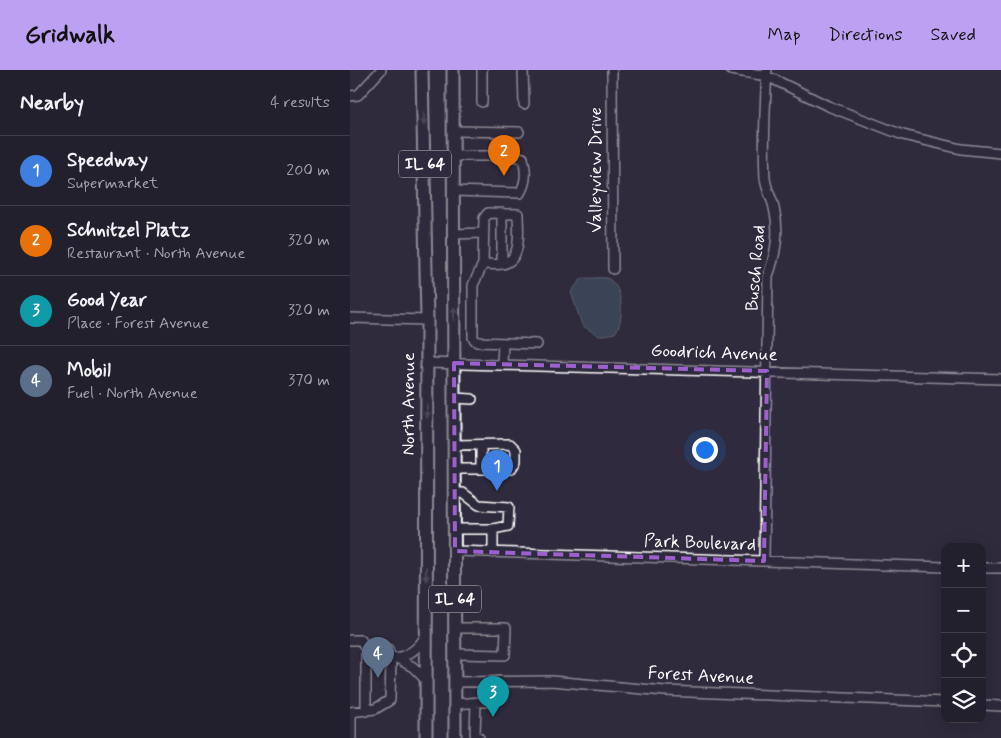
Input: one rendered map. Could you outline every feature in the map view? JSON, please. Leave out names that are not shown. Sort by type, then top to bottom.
[{"type":"main road","name":"North Avenue","points":[[422,70],[427,320],[425,738]]},
{"type":"main road","name":"IL 64","points":[[453,70],[455,738]]},
{"type":"street","points":[[350,96],[358,95],[380,70]]},
{"type":"street","points":[[482,70],[482,102]]},
{"type":"street","points":[[523,70],[524,104]]},
{"type":"street","name":"Valleyview Drive","points":[[612,70],[613,269]]},
{"type":"street","points":[[731,70],[767,73],[828,106],[903,135],[961,149],[1001,153]]},
{"type":"street","name":"Busch Road","points":[[764,561],[768,276],[775,254],[777,230],[774,208],[765,180],[767,73]]},
{"type":"street","points":[[453,131],[519,132]]},
{"type":"street","points":[[453,156],[513,156],[523,158],[525,168],[525,184],[520,192],[453,191]]},
{"type":"street","points":[[502,213],[502,264]]},
{"type":"street","points":[[483,264],[502,264],[512,259],[518,247],[518,214],[486,214],[483,233],[483,264],[473,285],[473,338],[477,342],[537,344]]},
{"type":"street","points":[[454,234],[483,233]]},
{"type":"street","points":[[350,318],[427,320]]},
{"type":"street","points":[[502,364],[503,343]]},
{"type":"street","name":"Goodrich Avenue","points":[[426,362],[767,371],[1001,380]]},
{"type":"street","points":[[453,398],[472,399]]},
{"type":"street","points":[[454,445],[510,444],[516,450],[516,461],[511,469],[455,469]]},
{"type":"street","points":[[481,445],[481,470]]},
{"type":"street","points":[[455,494],[463,494],[479,505],[509,507],[508,526],[493,529],[455,529]]},
{"type":"street","points":[[492,553],[493,529]]},
{"type":"street","name":"Park Boulevard","points":[[455,551],[941,567]]},
{"type":"street","points":[[986,568],[1001,568]]},
{"type":"street","points":[[455,628],[506,628],[506,655],[455,654]]},
{"type":"street","points":[[394,658],[419,647],[426,637]]},
{"type":"street","points":[[350,640],[361,640],[366,650],[366,711]]},
{"type":"street","points":[[366,650],[388,649],[394,658],[413,667],[426,680]]},
{"type":"street","points":[[351,738],[350,712],[366,711],[384,705],[390,700],[394,658]]},
{"type":"street","points":[[455,704],[494,701],[500,696],[499,681]]},
{"type":"street","name":"Forest Avenue","points":[[455,682],[551,681],[665,691],[941,702]]},
{"type":"street","points":[[476,702],[475,734],[479,738]]},
{"type":"street","points":[[986,705],[1001,706]]},
{"type":"highlighted area","points":[[454,363],[767,371],[764,561],[455,551]]},
{"type":"water","points":[[582,278],[606,278],[612,281],[616,287],[621,303],[621,312],[615,333],[599,336],[582,325],[571,292]]},
{"type":"place","name":"Schnitzel Platz","points":[[504,176]]},
{"type":"place","name":"Speedway","points":[[497,491]]},
{"type":"place","name":"Mobil","points":[[378,678]]},
{"type":"place","name":"Good Year","points":[[493,717]]}]
